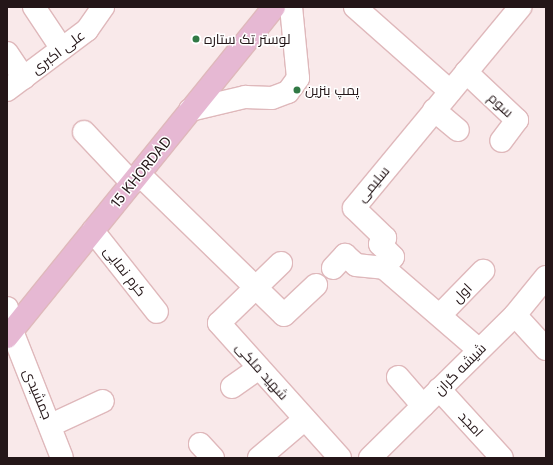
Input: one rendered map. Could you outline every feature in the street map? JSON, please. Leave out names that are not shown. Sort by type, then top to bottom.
[{"type":"main road","name":"15 KHORDAD","points":[[9,334],[274,7]]},
{"type":"street","points":[[34,7],[62,49]]},
{"type":"street","name":"علی اکبری","points":[[15,84],[87,30],[103,7]]},
{"type":"street","points":[[190,110],[245,97],[272,98],[288,92],[298,78],[292,7]]},
{"type":"street","points":[[355,7],[450,91]]},
{"type":"street","name":"سلیمی","points":[[384,268],[393,258],[380,244],[385,238],[354,208],[520,7]]},
{"type":"street","points":[[7,52],[15,84]]},
{"type":"street","name":"سوم","points":[[466,72],[517,120],[501,141]]},
{"type":"street","points":[[434,110],[458,130]]},
{"type":"street","points":[[84,132],[256,286],[284,315],[316,285]]},
{"type":"street","name":"کرم نمایی","points":[[93,230],[156,312]]},
{"type":"street","points":[[333,268],[345,255],[356,265],[384,268],[479,350]]},
{"type":"street","name":"شهید ملکی","points":[[281,262],[219,323],[340,458]]},
{"type":"street","name":"اول","points":[[440,315],[483,271]]},
{"type":"street","name":"شیشه گران","points":[[370,458],[515,315],[546,277]]},
{"type":"street","name":"جمشیدی","points":[[7,308],[9,334],[51,425],[62,458]]},
{"type":"street","points":[[515,315],[546,350]]},
{"type":"street","points":[[232,387],[259,368]]},
{"type":"street","points":[[398,377],[423,406]]},
{"type":"street","name":"امجد","points":[[439,389],[502,458]]},
{"type":"street","points":[[51,425],[103,401]]},
{"type":"street","points":[[259,458],[305,419]]},
{"type":"place","name":"لوستر تک ستاره","points":[[196,39]]},
{"type":"place","name":"پمپ بنزین","points":[[297,90]]}]
